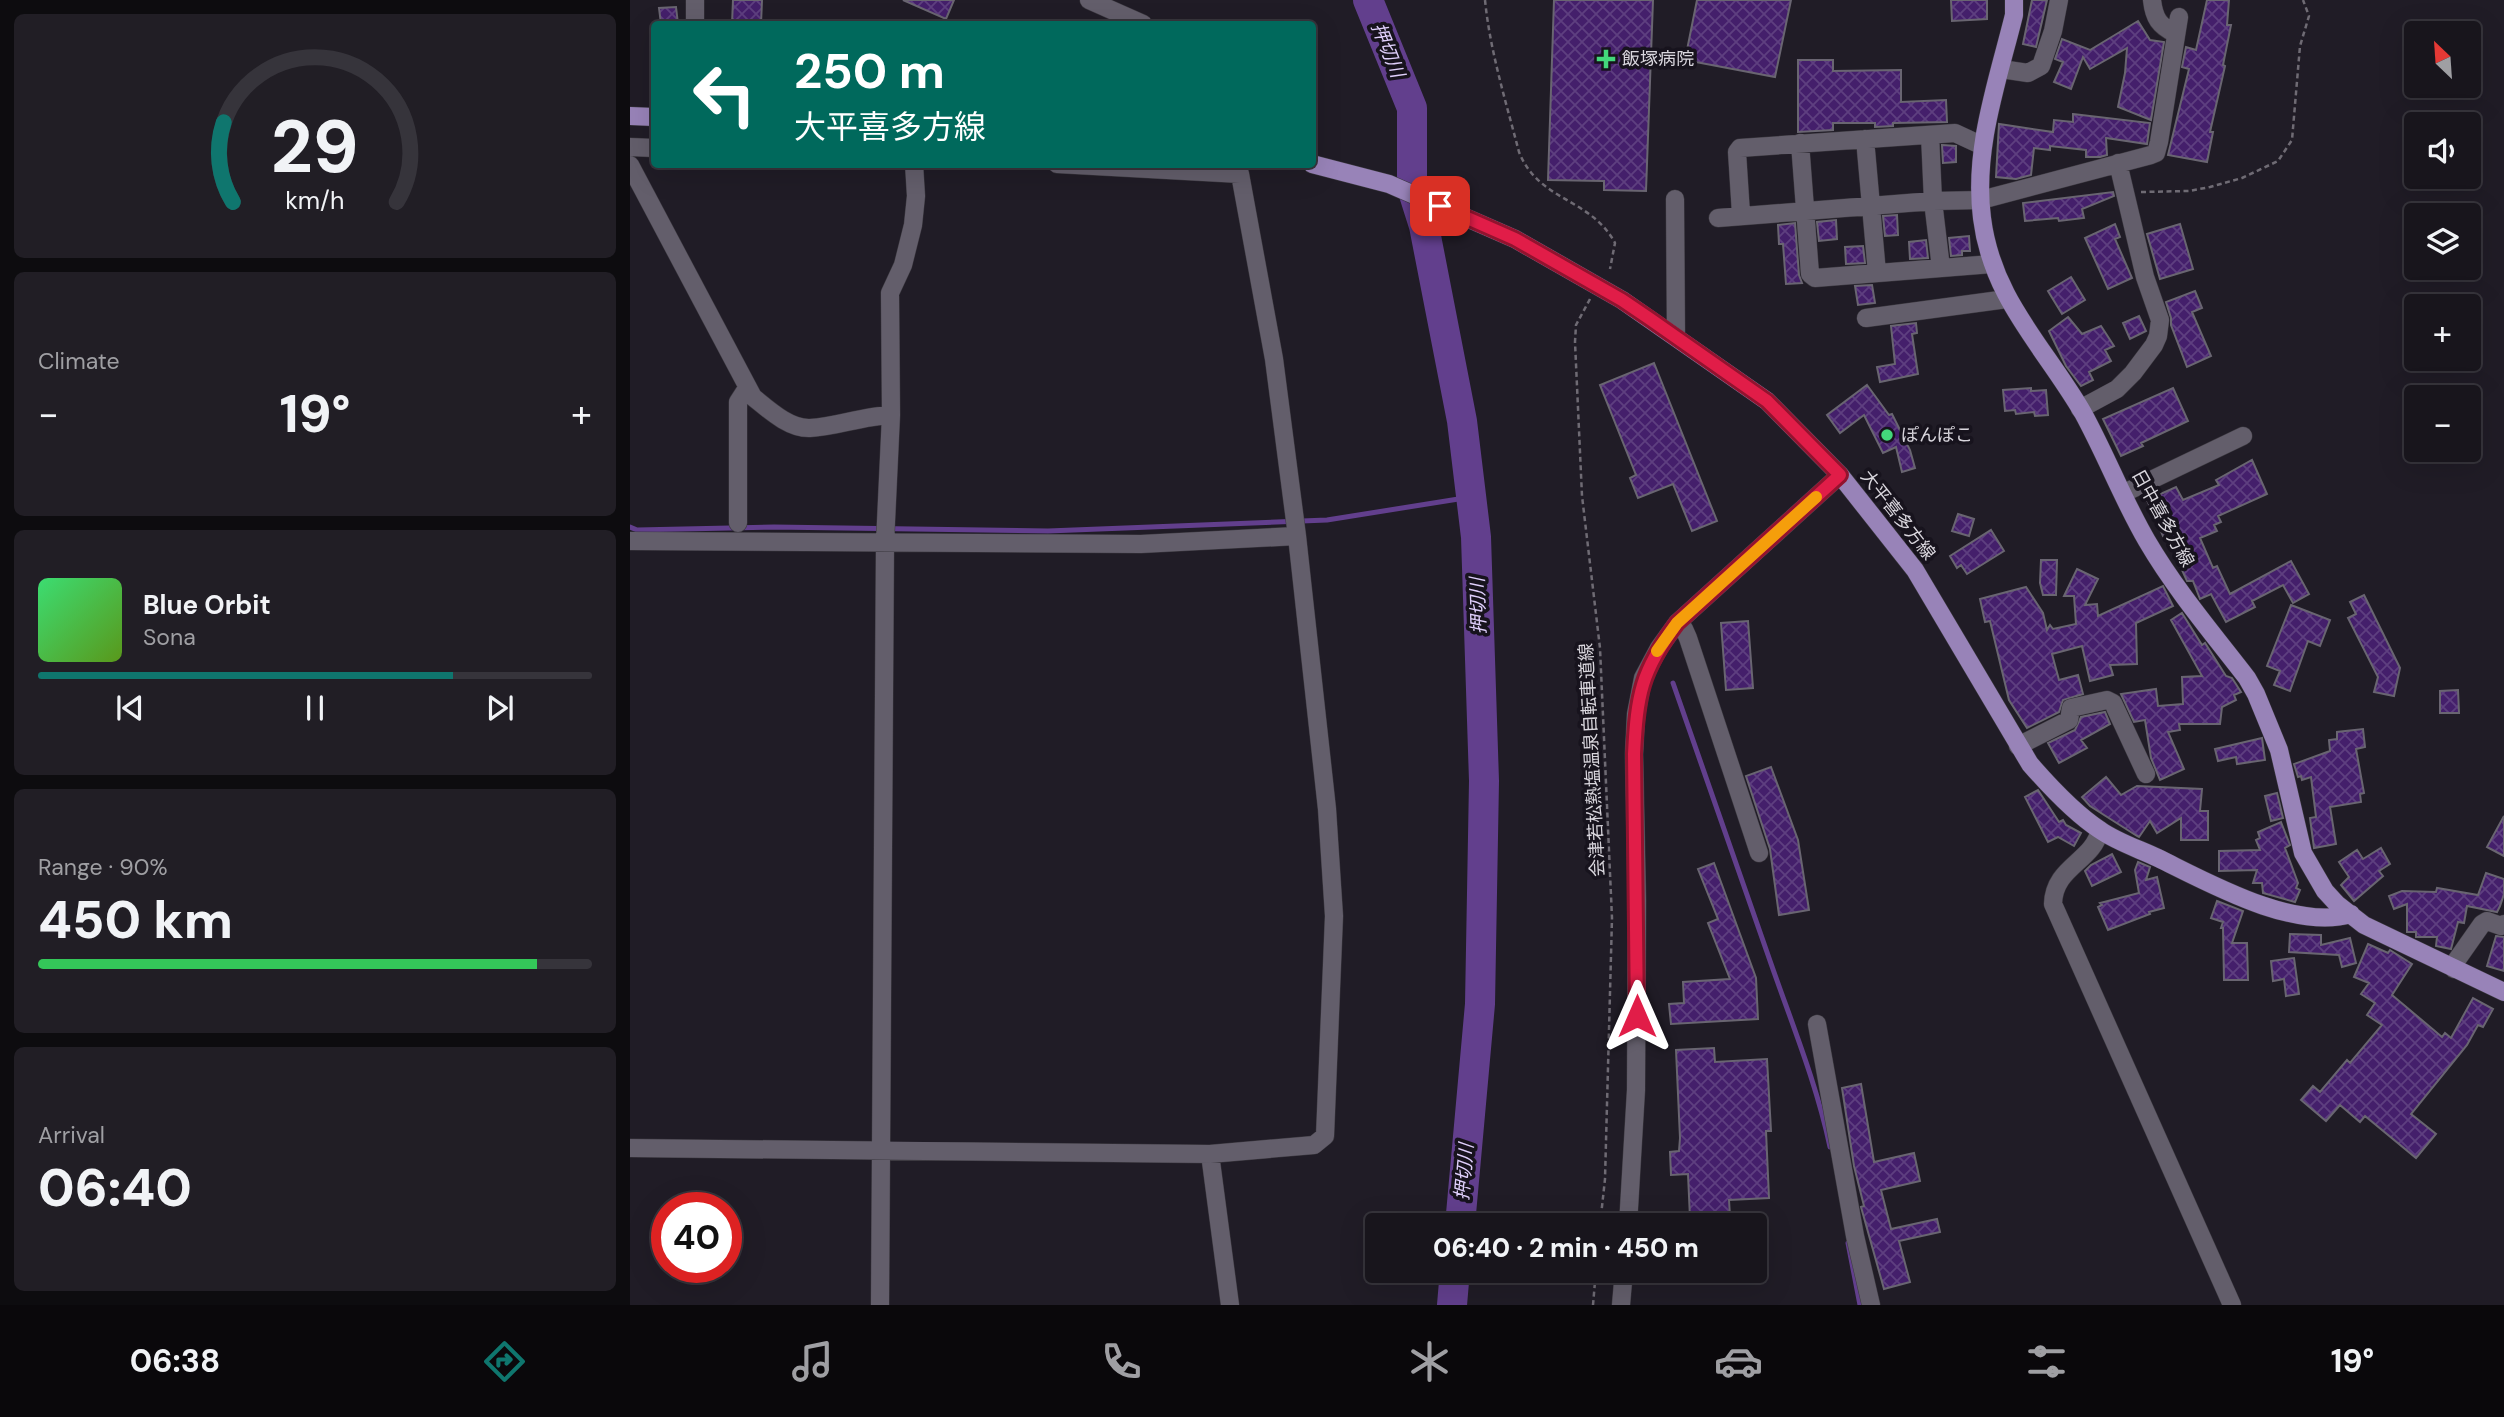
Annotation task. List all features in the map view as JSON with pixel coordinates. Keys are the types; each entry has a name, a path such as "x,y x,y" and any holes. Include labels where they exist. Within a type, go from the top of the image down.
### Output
{"main road":[{"name":"日中喜多方線","path":"2014,0 2014,15 1980,159 1982,218 1992,264 2007,299 2059,373 2080,409 2146,539 2165,570 2247,678 2256,694 2279,750 2303,853 2325,891 2364,925 2504,992"},
{"path":"630,116 651,117"},
{"name":"大平喜多方線","path":"1316,165 1389,184 1515,239 1622,300 1767,401 1840,475 1915,570 2018,746 2049,786 2100,830 2235,895 2263,905 2308,918 2340,918 2351,915"}],"street":[{"path":"695,0 695,21"},
{"path":"1089,0 1124,7 1140,21"},
{"path":"2001,68 2028,73 2041,66 2053,32 2059,0"},
{"path":"1718,218 1741,214 1981,200 2156,153 2178,25 2156,21 2152,0"},
{"path":"1741,214 1737,152 1740,148 1955,133 1983,146"},
{"path":"1930,135 1933,201 1941,268"},
{"path":"1866,139 1877,273"},
{"path":"1800,144 1810,274 1815,278 1992,264"},
{"path":"630,147 651,148"},
{"path":"2080,409 2117,389 2133,373 2154,345 2158,335 2160,320 2145,276 2118,163"},
{"path":"630,165 753,397 772,412 808,428 870,416 891,415"},
{"path":"880,1305 885,542 891,415 890,293 903,265 913,225 916,196 914,168"},
{"path":"630,1148 1210,1154 1314,1145 1325,1136 1334,916 1327,809 1297,536 1274,359 1240,174 1130,168"},
{"path":"1675,199 1676,337"},
{"path":"1866,318 2007,299"},
{"path":"738,523 738,402 747,388"},
{"path":"2124,493 2243,436"},
{"path":"1629,1213 1636,1090 1637,901 1634,754 1636,714 1643,678 1659,648 1677,623 1840,475"},
{"path":"630,541 1141,544 1297,536"},
{"path":"1677,623 1688,638 1759,853"},
{"path":"2018,746 2069,720 2071,708 2108,700 2113,703 2146,774"},
{"path":"2100,830 2097,841 2090,850 2060,878 2053,904 2232,1305"},
{"path":"2454,969 2456,961 2482,924 2487,921 2501,926 2504,924"},
{"path":"1817,1024 1855,1236 1871,1305"},
{"path":"1210,1154 1230,1305"},
{"path":"1621,1305 1624,1283"}],"path":[{"path":"1485,0 1493,51 1525,167 1539,183 1601,222 1615,243 1610,269"},
{"path":"2123,192 2189,191 2210,187 2242,178 2278,161 2292,140 2300,46 2309,16 2303,0"},
{"name":"会津若松熱塩温泉自転車道線","path":"1591,298 1576,325 1575,342 1582,496 1601,648 1612,918 1605,1179 1601,1213"},
{"path":"1593,1305 1595,1283"}],"building":[{"path":"733,0 762,0 761,21 732,21"},
{"path":"903,0 954,0 946,19"},
{"path":"1554,0 1653,0 1646,191 1604,190 1604,181 1548,180"},
{"path":"1697,0 1791,0 1775,77 1685,60"},
{"path":"1951,0 1987,0 1987,19 1952,21"},
{"path":"2032,0 2047,0 2036,47 2023,44"},
{"path":"2207,0 2229,0 2227,25 2231,25 2210,132 2213,132 2207,162 2168,155 2189,69 2182,67 2186,47 2196,50"},
{"path":"676,7 678,21 661,21 659,8"},
{"path":"2138,21 2150,40 2164,42 2151,120 2118,107 2127,48 2090,69 2083,57 2071,89 2054,82 2063,62 2055,59 2062,39 2090,50"},
{"path":"1798,60 1833,60 1833,71 1901,70 1901,102 1946,100 1947,122 1893,123 1893,126 1875,127 1875,123 1833,123 1833,130 1798,132"},
{"path":"2073,114 2150,123 2147,144 2106,138 2107,155 2100,157 2086,157 2086,150 2050,146 2050,150 2034,148 2031,175 2016,179 1996,177 1999,124 2053,132 2054,120 2073,122"},
{"path":"1942,145 1956,146 1956,162 1943,163"},
{"path":"2113,192 2114,196 2082,209 2084,218 2025,221 2023,203"},
{"path":"1897,215 1898,235 1885,236 1883,216"},
{"path":"1836,220 1837,239 1819,241 1817,222"},
{"path":"1795,223 1802,283 1786,284 1783,244 1779,244 1778,225"},
{"path":"2115,224 2120,237 2115,239 2132,278 2108,289 2085,238"},
{"path":"2180,224 2193,269 2160,279 2147,234"},
{"path":"1969,236 1970,251 1951,256 1949,238"},
{"path":"1926,240 1928,258 1910,259 1909,242"},
{"path":"1863,246 1865,263 1846,264 1845,247"},
{"path":"2071,277 2085,300 2062,314 2048,291"},
{"path":"1872,285 1875,303 1858,305 1855,286"},
{"path":"2195,291 2202,308 2192,312 2211,356 2187,367 2171,325 2166,302"},
{"path":"2139,316 2146,331 2130,339 2123,323"},
{"path":"2068,317 2082,334 2101,326 2114,346 2105,350 2111,361 2089,372 2093,380 2081,386 2066,366 2049,331"},
{"path":"1916,323 1917,333 1912,334 1918,374 1880,382 1877,367 1895,364 1891,326"},
{"path":"1654,363 1717,521 1692,531 1673,484 1638,498 1630,478 1636,475 1600,385"},
{"path":"1867,385 1889,415 1892,414 1910,450 1915,468 1902,472 1896,447 1883,453 1864,415 1840,433 1827,415"},
{"path":"2031,388 2031,391 2046,390 2048,415 2035,416 2034,412 2016,414 2015,410 2005,411 2003,390"},
{"path":"2173,388 2188,421 2141,443 2143,446 2121,456 2103,419"},
{"path":"2252,460 2267,494 2218,516 2221,522 2214,525 2217,531 2200,538 2213,568 2217,566 2230,594 2291,561 2309,594 2293,603 2283,585 2252,601 2255,607 2226,622 2211,594 2200,599 2193,581 2187,581 2147,500 2176,487 2183,500 2219,485 2216,480"},
{"path":"1958,514 1974,519 1969,536 1952,531"},
{"path":"1991,530 2004,551 1967,574 1961,565 1957,568 1950,556"},
{"path":"2041,560 2057,560 2056,595 2043,595 2040,583"},
{"path":"2077,569 2098,579 2085,605 2097,604 2098,616 2163,586 2173,606 2136,623 2137,664 2110,665 2113,675 2090,681 2082,646 2052,654 2059,680 2078,675 2083,694 2063,700 2059,712 2027,728 2009,700 1990,621 1985,622 1980,599 2026,587 2043,613 2047,630 2050,625 2053,629 2076,624 2074,596 2064,596"},
{"path":"2364,595 2400,668 2394,696 2374,692 2378,677 2348,618 2356,614 2350,602"},
{"path":"2291,605 2330,620 2320,646 2308,641 2290,691 2274,685 2280,671 2267,666"},
{"path":"2182,613 2202,645 2205,643 2226,676 2232,678 2241,692 2234,695 2236,700 2222,707 2220,724 2179,724 2180,730 2168,732 2184,769 2160,780 2151,758 2145,720 2134,722 2121,694 2156,689 2158,706 2183,704 2182,677 2202,676 2171,620"},
{"path":"1748,621 1753,688 1726,690 1721,623"},
{"path":"2458,690 2459,713 2440,713 2440,691"},
{"path":"2105,712 2110,724 2081,740 2087,748 2059,763 2048,743 2075,730 2081,717"},
{"path":"2363,729 2365,747 2356,749 2364,793 2360,794 2361,802 2330,807 2336,844 2314,848 2310,818 2316,817 2311,777 2302,780 2301,776 2298,777 2294,764 2330,751 2329,740 2337,739 2337,732"},
{"path":"2262,738 2265,760 2237,764 2236,757 2218,761 2215,749"},
{"path":"1771,767 1798,840 1809,910 1779,915 1770,849 1746,776"},
{"path":"2106,777 2121,795 2137,786 2202,789 2200,811 2208,811 2208,840 2181,840 2181,818 2157,833 2150,821 2139,837 2137,836 2090,806 2082,797"},
{"path":"2038,790 2059,822 2063,820 2066,825 2081,833 2074,846 2058,837 2048,842 2025,797"},
{"path":"2277,793 2283,818 2271,821 2265,796"},
{"path":"2504,816 2504,856 2487,847"},
{"path":"2281,822 2290,845 2285,848 2298,883 2296,888 2300,890 2295,902 2263,893 2262,883 2253,883 2257,870 2219,871 2219,851 2260,850 2256,840 2260,838 2258,832"},
{"path":"2381,848 2390,864 2379,871 2383,876 2354,901 2341,885 2349,877 2339,862 2357,850 2363,859"},
{"path":"2112,854 2121,872 2092,886 2085,871"},
{"path":"2138,862 2150,867 2146,880 2157,877 2164,908 2108,930 2098,907 2102,905 2100,903 2139,893 2135,870"},
{"path":"1714,863 1756,978 1758,1019 1671,1024 1669,1004 1684,1003 1683,982 1730,979 1708,923 1718,919 1698,869"},
{"path":"2486,873 2504,879 2504,894 2500,906 2497,912 2467,906 2464,923 2458,922 2451,949 2436,946 2437,937 2416,937 2416,932 2407,932 2407,904 2394,909 2389,896 2402,891 2436,892 2437,888 2478,895"},
{"path":"2217,901 2243,911 2232,943 2247,943 2248,980 2224,980 2221,928 2223,922 2211,918"},
{"path":"2290,934 2321,935 2321,945 2350,938 2356,963 2342,967 2339,955 2289,952"},
{"path":"2496,936 2504,937 2504,971 2487,966"},
{"path":"2368,944 2388,953 2390,950 2412,964 2392,995 2442,1037 2445,1033 2451,1038 2473,998 2493,1009 2483,1027 2478,1025 2467,1045 2411,1114 2436,1134 2416,1158 2365,1116 2360,1122 2340,1105 2326,1121 2301,1100 2313,1086 2320,1092 2347,1060 2350,1063 2382,1025 2367,1015 2375,1003 2361,994 2369,983 2354,977"},
{"path":"2294,958 2299,994 2286,996 2284,979 2273,981 2271,961"},
{"path":"1714,1048 1715,1062 1767,1059 1771,1131 1766,1131 1769,1198 1729,1200 1730,1213 1690,1213 1688,1174 1671,1175 1670,1152 1679,1151 1680,1138 1676,1050"},
{"path":"1861,1084 1874,1162 1914,1153 1920,1181 1881,1190 1891,1229 1937,1219 1940,1232 1899,1241 1910,1282 1884,1289 1861,1207 1864,1206 1854,1166 1842,1088"}],"waterway":[{"name":"押切川","path":"1368,0 1412,108 1412,188 1424,226 1462,421 1476,537 1484,781 1480,1004 1461,1213"},
{"path":"630,527 637,530 774,527 1048,531 1327,520 1471,497"},
{"path":"1673,683 1802,1050 1830,1147"},
{"path":"1848,1243 1860,1305"},
{"name":"押切川","path":"1452,1305 1454,1283"}],"slow traffic":[{"path":"1657,651 1677,623 1816,497"}],"place":[{"name":"飯塚病院","path":"1606,59"},
{"name":"ぽんぽこ","path":"1887,435"}],"route":[{"path":"1440,206 1515,239 1622,300 1767,401 1840,475 1677,623 1659,648 1643,678 1636,714 1634,754 1637,1016"}]}
